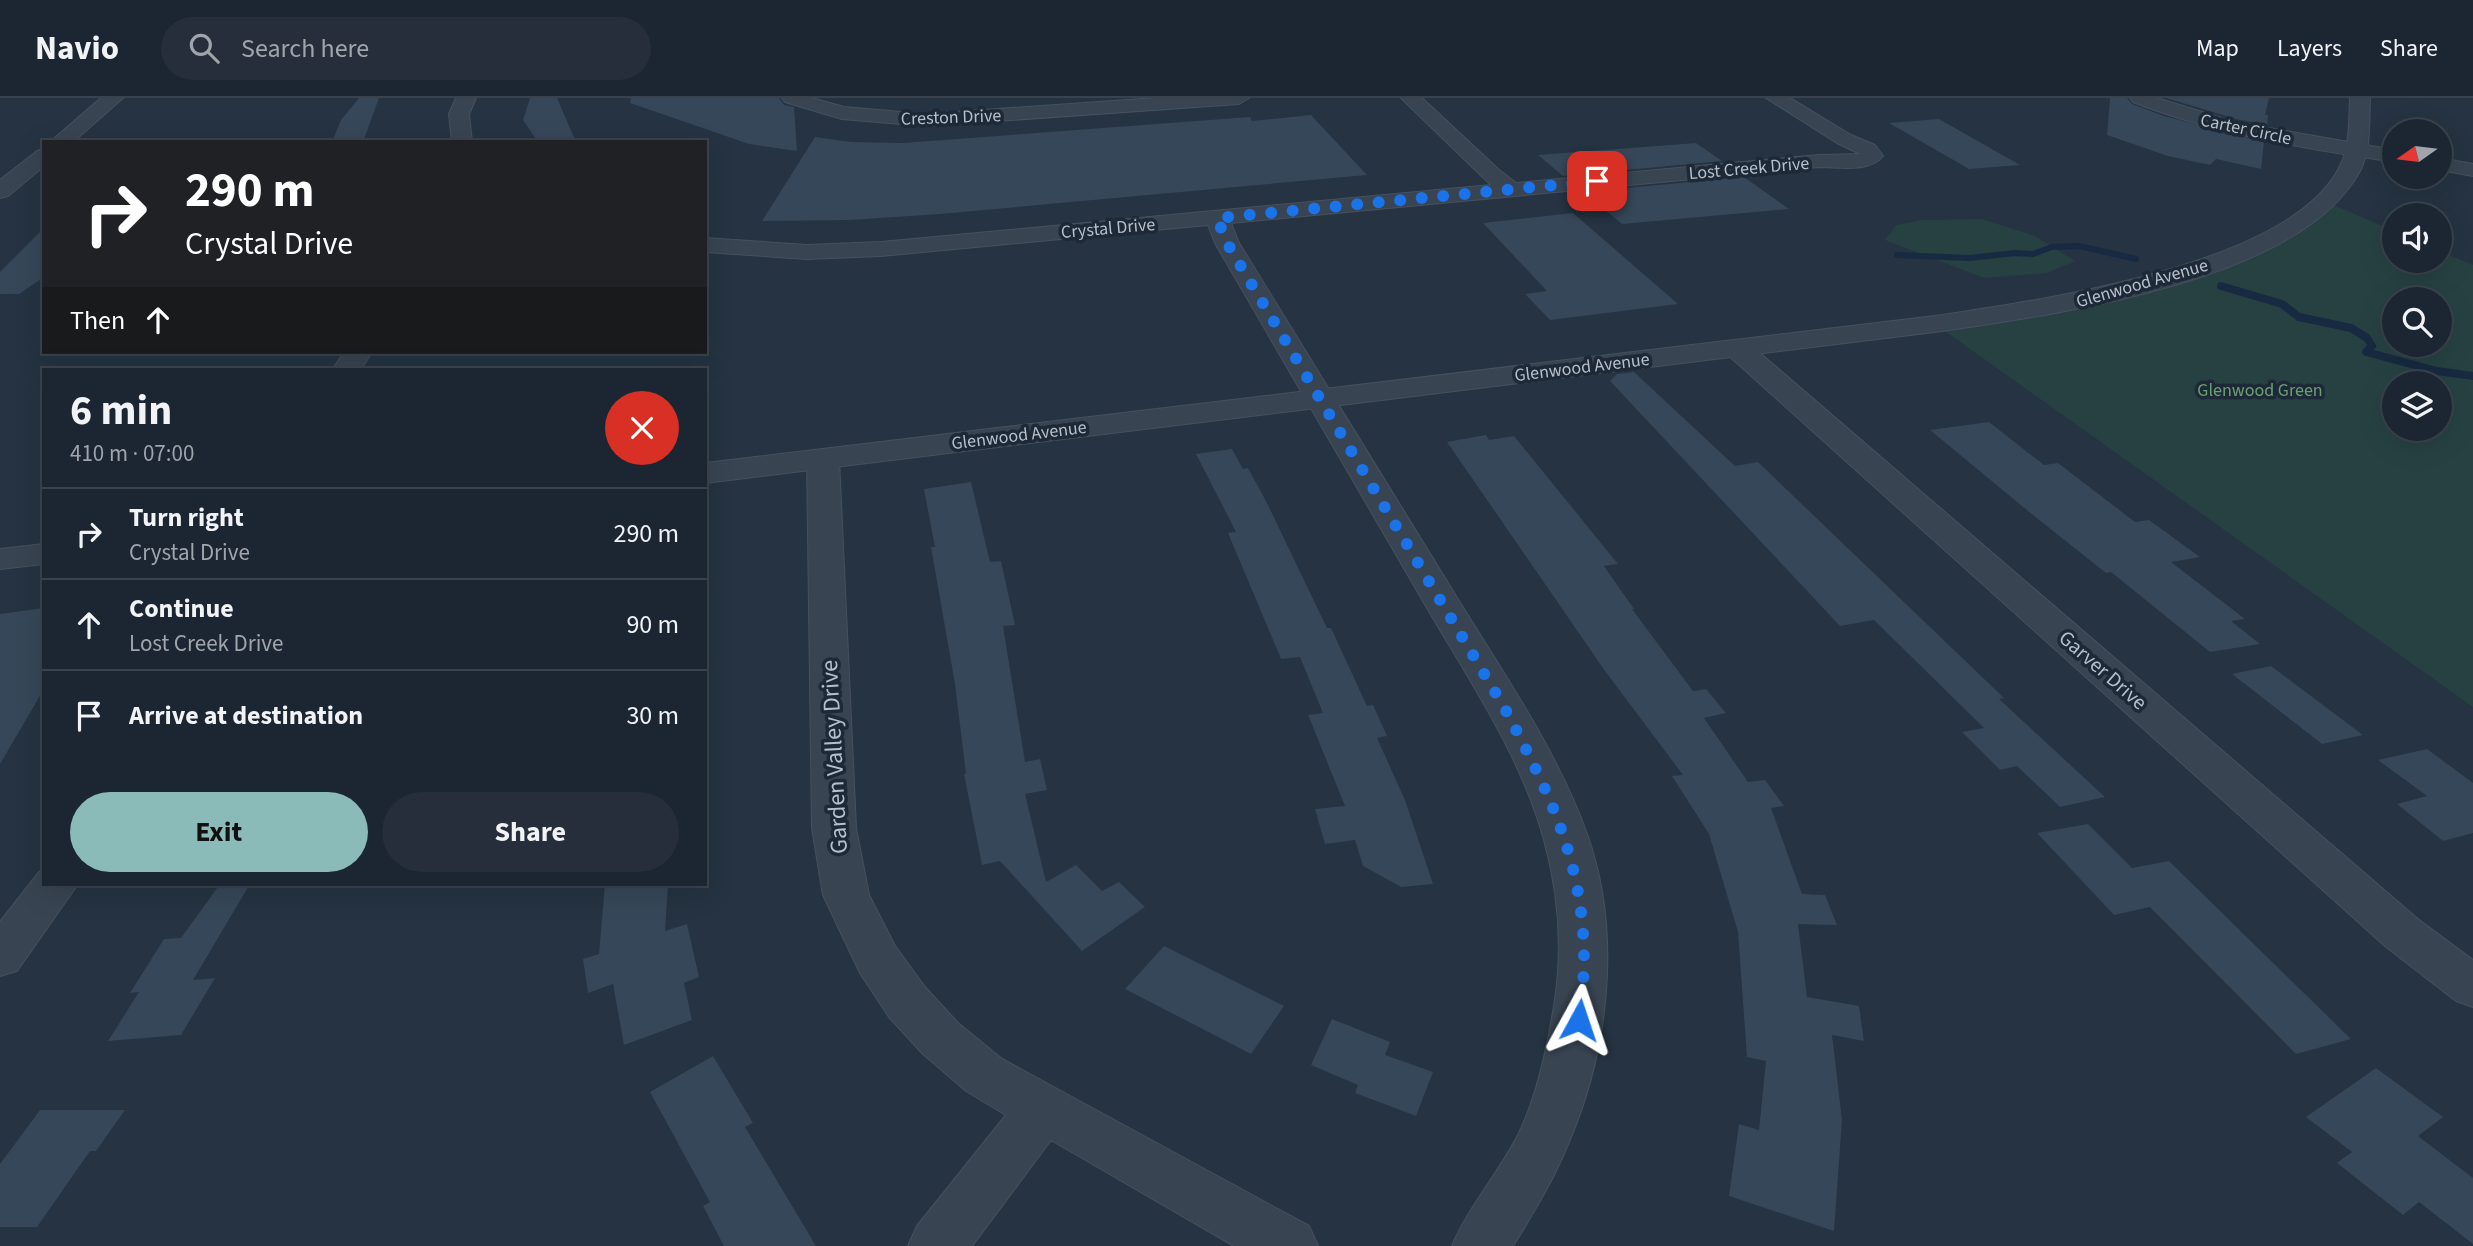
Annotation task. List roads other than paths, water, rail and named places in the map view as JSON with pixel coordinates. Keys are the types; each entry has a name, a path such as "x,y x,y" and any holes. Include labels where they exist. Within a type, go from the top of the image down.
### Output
{"street":[{"path":"62,140 113,98"},
{"path":"462,140 459,114 466,98"},
{"name":"Creston Drive","path":"792,98 842,113 925,120 1238,98"},
{"path":"1411,98 1490,174 1510,189"},
{"name":"Lost Creek Drive","path":"1510,189 1819,161 1853,161 1872,156 1868,149 1844,139 1776,98"},
{"name":"Carter Circle","path":"2140,98 2184,116 2224,127 2382,154"},
{"name":"Glenwood Avenue","path":"707,473 2037,310 2130,289 2200,268 2270,239 2321,205 2348,173 2355,150 2360,98"},
{"path":"0,191 42,157"},
{"path":"2452,166 2473,170"},
{"name":"Crystal Drive","path":"707,245 774,251 840,251 1510,189"},
{"path":"1217,218 1227,243 1504,707 1543,780 1566,839 1580,899 1584,961 1579,1020 1568,1069 1542,1144 1481,1246"},
{"name":"Garver Drive","path":"1737,348 2392,924 2473,987"},
{"name":"Garden Valley Drive","path":"823,459 834,828 846,895 877,959 907,1002 940,1038 984,1076 1289,1246"},
{"path":"0,559 42,554"},
{"path":"0,957 53,886"},
{"path":"937,1246 1042,1110"}],"waterway":[{"path":"1897,255 1969,258 2015,253 2033,254 2052,247 2079,246 2136,259"},
{"path":"2221,286 2282,304 2299,317 2351,328 2367,338 2372,346 2366,352 2437,371 2473,376"}],"park label":[{"name":"Glenwood Green","path":"2260,390"}]}
